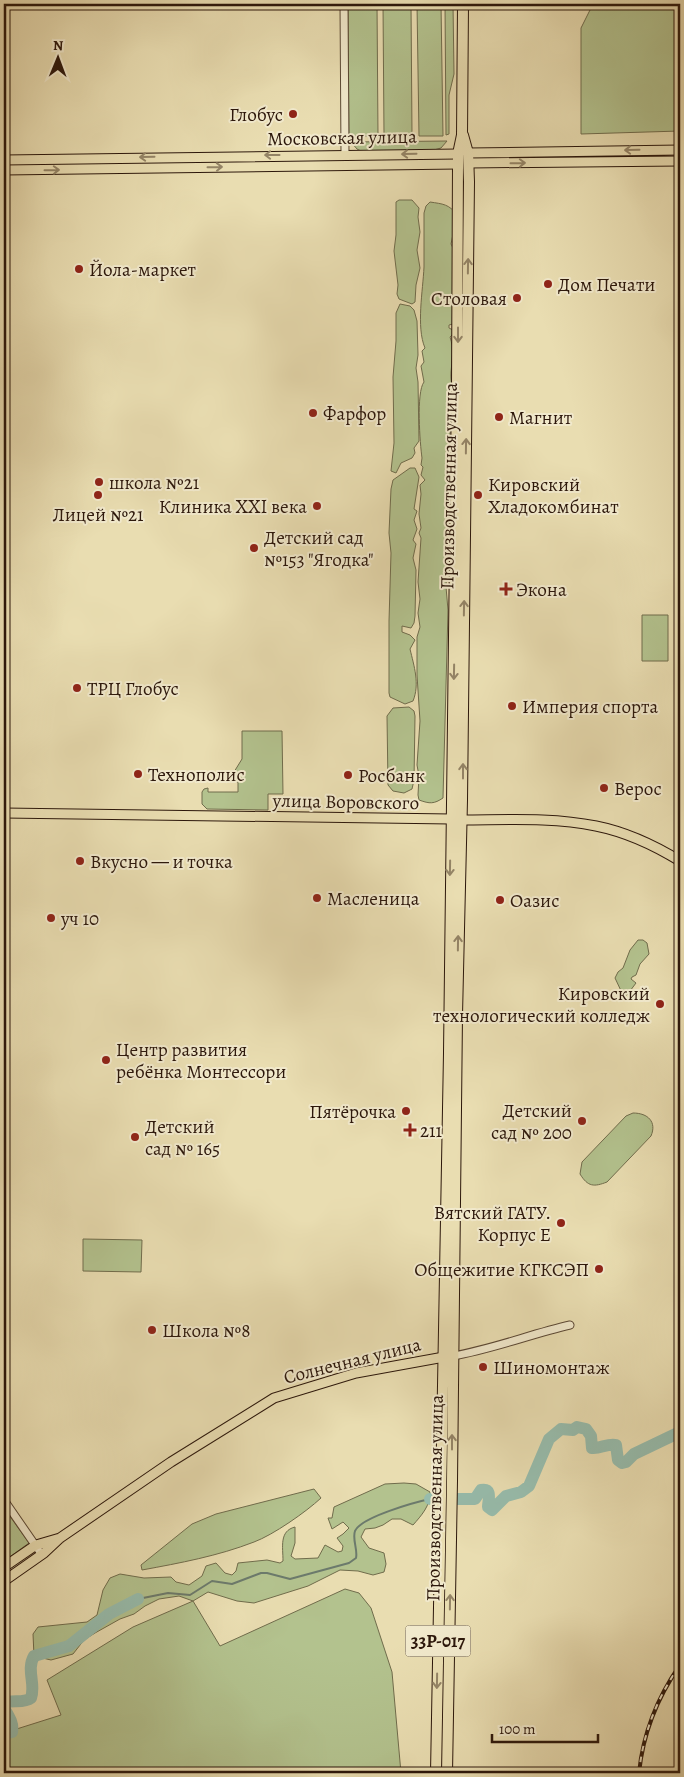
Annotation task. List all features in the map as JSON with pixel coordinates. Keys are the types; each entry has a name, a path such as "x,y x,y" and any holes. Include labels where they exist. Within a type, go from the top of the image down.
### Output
{"highway":[{"path":"463,4 463,159"},
{"name":"Производственная улица","path":"447,1773 446,1491 448,1356 446,1264 451,819 463,159"},
{"name":"Производственная улица","path":"448,1356 454,1254 456,1015 462,820 463,159"},
{"name":"улица Воровского","path":"451,819 462,820"},
{"name":"Производственная улица","path":"436,1773 446,1510"}],"main road":[{"name":"Московская улица","path":"4,170 345,165 680,150"},
{"name":"Московская улица","path":"4,160 345,155 463,159 680,161"},
{"path":"345,155 345,165"},
{"name":"улица Воровского","path":"4,813 451,819"},
{"name":"улица Воровского","path":"462,820 547,821 597,826 640,841 680,861"},
{"name":"Солнечная улица","path":"4,1581 42,1555 60,1538 171,1462 274,1398 356,1373 448,1356"},
{"name":"Солнечная улица","path":"4,1567 36,1545 60,1538"}],"street":[{"path":"344,4 345,155"},
{"name":"Солнечная улица","path":"448,1356 494,1346 539,1332 570,1325"},
{"path":"4,1500 42,1555"}],"green space":[{"path":"348,4 377,4 378,136 349,136"},
{"path":"383,4 411,4 412,135 384,135"},
{"path":"417,4 441,4 443,136 419,136"},
{"path":"445,4 453,4 454,74 449,95 449,134 446,135"},
{"path":"593,4 680,4 680,131 581,134 581,28"},
{"path":"447,141 441,148 434,150 361,151 351,142"},
{"path":"399,200 412,200 419,208 420,232 417,250 420,268 415,302 412,304 399,299 397,294 398,285 394,251 396,202"},
{"path":"430,202 445,205 457,215 451,244 454,250 453,324 449,325 449,328 454,333 450,337 452,350 452,397 450,406 452,410 450,414 450,452 447,458 449,478 446,497 449,508 446,587 448,610 443,798 432,803 419,800 417,765 420,721 417,675 417,637 420,627 418,582 421,538 419,533 421,528 419,514 420,485 425,480 421,475 423,467 421,465 419,418 420,396 424,382 421,366 424,362 422,351 425,348 420,319 424,267 424,213 426,206"},
{"path":"400,304 410,306 414,310 417,321 418,355 416,368 419,441 414,448 415,453 412,458 401,463 396,473 391,471 394,443 393,377 396,313"},
{"path":"410,468 415,468 419,477 414,509 417,511 414,520 417,529 413,540 416,544 413,558 416,570 415,616 411,628 402,626 402,632 410,635 415,640 410,649 416,675 416,688 413,701 405,704 390,697 389,693 391,553 389,533 393,480"},
{"path":"642,615 668,615 668,661 642,661"},
{"path":"409,707 414,711 415,716 414,780 412,789 404,793 393,791 388,785 387,716 393,708"},
{"path":"242,731 282,731 283,794 268,794 268,810 207,809 202,804 202,792 204,789 208,788 208,792 238,792 238,782 233,781 234,772 242,759"},
{"path":"638,940 643,940 647,943 649,954 640,964 636,975 631,979 636,983 627,995 623,995 615,978 623,968 630,950"},
{"path":"638,1113 650,1119 653,1126 651,1136 607,1182 598,1185 589,1184 580,1174 582,1162 626,1116"},
{"path":"83,1239 142,1240 141,1272 83,1271"},
{"path":"385,1484 416,1484 430,1492 427,1506 413,1525 401,1519 392,1519 375,1528 365,1529 361,1537 369,1548 384,1553 386,1564 384,1572 373,1575 358,1571 340,1570 308,1586 254,1603 237,1601 208,1592 193,1601 179,1596 159,1599 84,1640 73,1654 51,1660 34,1656 33,1634 38,1627 87,1622 97,1615 103,1590 110,1578 120,1574 144,1578 171,1577 176,1582 189,1585 202,1576 206,1566 216,1563 225,1573 232,1575 236,1571 238,1563 267,1560 280,1563 283,1561 284,1536 286,1532 295,1527 295,1543 291,1556 295,1559 318,1558 325,1545 338,1552 342,1551 343,1546 337,1538 349,1528 343,1522 332,1529 328,1518 332,1518 334,1507"},
{"path":"314,1489 321,1498 289,1523 262,1539 213,1555 142,1570 141,1565 192,1524 216,1514"},
{"path":"4,1508 29,1543 4,1561"},
{"path":"345,1589 359,1593 371,1608 392,1672 401,1773 4,1773 4,1733 61,1715 47,1680 133,1627 193,1601 220,1646"}],"waterway":[{"path":"430,1499 475,1499 481,1490 485,1490 489,1495 488,1507 492,1510 506,1496 521,1492 529,1486 549,1439 561,1429 573,1430 577,1427 586,1429 591,1436 592,1448 616,1445 618,1460 622,1463 626,1462 634,1454 680,1432"},
{"path":"138,1599 168,1593 190,1595 212,1581 232,1584 261,1573 290,1579 349,1563 356,1558 354,1534 359,1526 390,1511 430,1499"},
{"path":"4,1703 25,1701 31,1698 31,1666 34,1656 69,1646 109,1614 138,1599"},
{"path":"4,1708 12,1725 12,1732 4,1734"}],"railway":[{"path":"639,1773 644,1744 652,1716 664,1690 680,1665"}],"place":[{"name":"Глобус","path":"293,114"},
{"name":"Йола-маркет","path":"79,269"},
{"name":"Дом Печати","path":"548,284"},
{"name":"Столовая","path":"517,298"},
{"name":"Фарфор","path":"313,413"},
{"name":"Магнит","path":"499,417"},
{"name":"школа №21","path":"99,482"},
{"name":"Лицей №21","path":"98,495"},
{"name":"Кировский Хладокомбинат","path":"478,495"},
{"name":"Клиника XXI века","path":"317,506"},
{"name":"Детский сад №153 \"Ягодка\"","path":"254,548"},
{"name":"Экона","path":"506,589"},
{"name":"ТРЦ Глобус","path":"77,688"},
{"name":"Империя спорта","path":"512,706"},
{"name":"Технополис","path":"138,774"},
{"name":"Росбанк","path":"348,775"},
{"name":"Верос","path":"604,788"},
{"name":"Вкусно — и точка","path":"80,861"},
{"name":"Масленица","path":"317,898"},
{"name":"Оазис","path":"500,900"},
{"name":"уч 10","path":"51,918"},
{"name":"Кировский технологический колледж","path":"660,1004"},
{"name":"Центр развития ребёнка Монтессори","path":"106,1060"},
{"name":"Пятёрочка","path":"406,1111"},
{"name":"Детский сад № 200","path":"582,1121"},
{"name":"211","path":"410,1130"},
{"name":"Детский сад № 165","path":"135,1137"},
{"name":"Вятский ГАТУ. Корпус Е","path":"561,1223"},
{"name":"Общежитие КГКСЭП","path":"599,1269"},
{"name":"Школа №8","path":"152,1330"},
{"name":"Шиномонтаж","path":"483,1367"}]}
